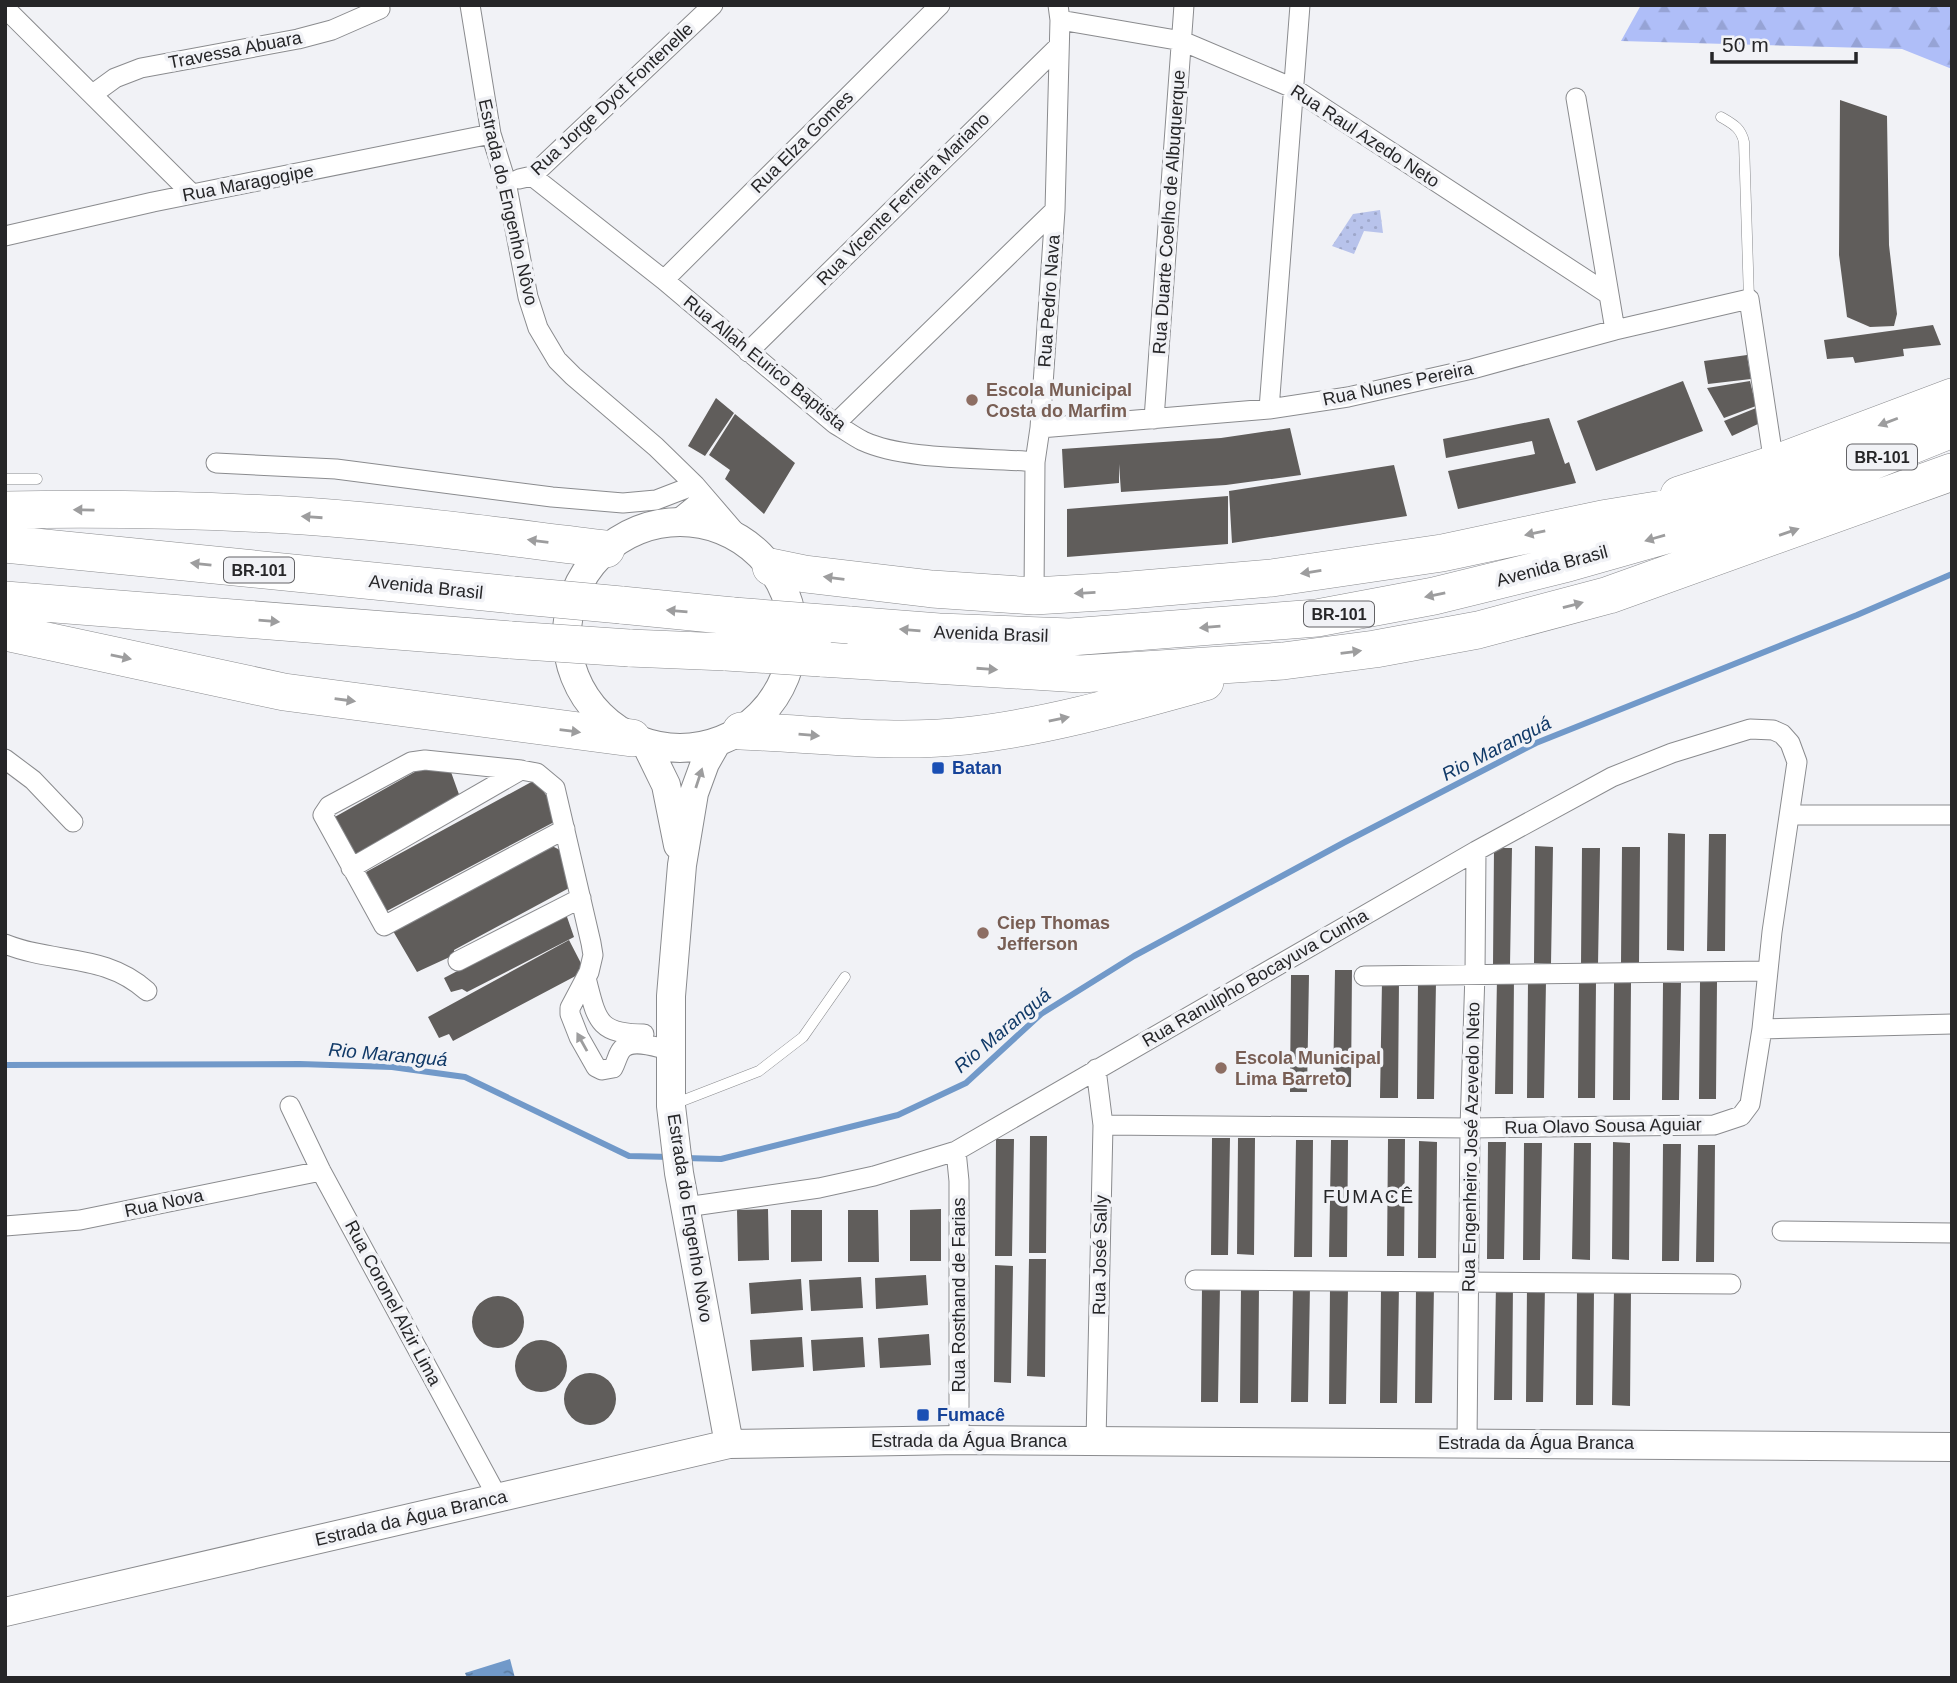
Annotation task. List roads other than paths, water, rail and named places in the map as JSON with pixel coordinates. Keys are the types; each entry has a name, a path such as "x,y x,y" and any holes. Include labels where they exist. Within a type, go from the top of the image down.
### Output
{"highway":[{"path":"1602,519 1774,464 1951,402"},
{"name":"Avenida Brasil","path":"5,544 513,596 939,632 1070,637 1317,618 1434,596 1568,563 1716,521 1813,485 1951,402"},
{"name":"Avenida Brasil","path":"5,600 511,640 1081,674 1283,661 1374,649 1478,630 1609,595 1952,472"},
{"path":"771,567 805,574 932,589 1034,596 1272,578 1442,553 1602,519 1813,485"},
{"path":"5,510 182,511 303,516 418,526 606,549"},
{"path":"5,632 284,692 639,741"},
{"path":"729,737 908,739 1012,730 1102,710 1283,661"}],"main road":[{"path":"674,522 711,526 744,542 771,567 789,601 794,637 787,674 769,706 729,737 694,748 670,748 639,741 607,723 588,703 574,678 567,651 566,623 573,595 586,570 606,549 637,530 674,522"},
{"name":"Estrada do Engenho Nôvo","path":"729,737 709,753 697,784 682,864 670,1042 671,1106 679,1173 729,1444"},
{"name":"Estrada do Engenho Nôvo","path":"639,741 666,785 682,864"},
{"name":"Estrada da Água Branca","path":"5,1612 729,1444 959,1440 1952,1447"}],"street":[{"name":"Estrada do Engenho Nôvo","path":"470,5 491,134 506,181 528,296 538,328 557,360 656,447 700,491 744,542"},
{"name":"Rua Jorge Dyot Fontenelle","path":"506,181 532,176 713,5"},
{"name":"Rua Elza Gomes","path":"664,280 940,5"},
{"name":"Rua Duarte Coelho de Albuquerque","path":"1154,418 1184,5"},
{"path":"1269,409 1300,5"},
{"path":"5,8 192,194"},
{"name":"Travessa Abuara","path":"93,94 115,78 141,68 298,39 332,30 380,9"},
{"name":"Rua Raul Azedo Neto","path":"1059,13 1182,41 1293,88 1608,294"},
{"name":"Rua Pedro Nava","path":"1034,596 1035,462 1040,428 1055,210 1059,13"},
{"name":"Rua Vicente Ferreira Mariano","path":"748,352 1058,47"},
{"path":"1576,98 1615,330"},
{"name":"Rua Maragogipe","path":"5,236 192,194 491,134"},
{"name":"Rua Allah Eurico Baptista","path":"532,176 664,280 835,424 863,440 908,452 1035,462"},
{"path":"835,424 1055,210"},
{"path":"1749,299 1774,464"},
{"name":"Rua Nunes Pereira","path":"1040,428 1269,409 1348,397 1472,369 1615,330 1749,299"},
{"path":"216,463 336,469 552,497 623,503 656,500 700,491"},
{"path":"674,522 700,491"},
{"name":"Rua Ranulpho Bocayuva Cunha","path":"686,1208 819,1188 874,1176 956,1151 1476,851 1612,777 1672,753 1750,729 1773,730 1782,734 1790,743 1797,762"},
{"path":"5,759 33,780 73,822"},
{"path":"565,829 384,926 323,815 329,806 411,762 425,760 537,773 555,788 565,829 581,898 593,955 570,1014 579,1037 601,1070 613,1068 619,1053 627,1046 670,1042"},
{"name":"Rua Olavo Sousa Aguiar","path":"1103,1125 1469,1128 1714,1125 1741,1116 1750,1104 1762,1029 1797,762"},
{"path":"351,868 521,770"},
{"path":"1790,815 1952,815"},
{"name":"Rua Engenheiro José Azevedo Neto","path":"1466,1443 1469,1128 1476,851"},
{"path":"458,961 581,898"},
{"path":"5,944 47,956 96,963 123,973 147,991"},
{"path":"1364,976 1768,971"},
{"path":"586,978 594,1006 609,1030 617,1034 670,1042"},
{"path":"1762,1029 1952,1024"},
{"name":"Rua José Sally","path":"1096,1069 1103,1125 1096,1441"},
{"name":"Rua Coronel Alzir Lima","path":"290,1106 321,1171 498,1498"},
{"name":"Rua Rosthand de Farias","path":"956,1151 959,1181 959,1440"},
{"name":"Rua Nova","path":"5,1226 80,1220 321,1171"},
{"path":"1782,1231 1952,1233"},
{"path":"1195,1280 1731,1284"}],"lane":[{"path":"1721,117 1742,132 1744,142 1749,299"},
{"path":"5,479 37,479"},
{"path":"671,1106 759,1071 803,1037 845,977"}],"water":[{"path":"510,1659 515,1678 467,1678 465,1673"}],"waterway":[{"name":"Rio Maranguá","path":"685,1158 721,1159 898,1115 966,1083 1041,1014 1134,956 1536,743 1857,615 1952,574"},
{"name":"Rio Maranguá","path":"5,1065 300,1064 392,1067 465,1077 629,1156 671,1157"}],"place":[{"name":"Escola Municipal Costa do Marfim","path":"972,400"},
{"name":"Batan","path":"938,768"},
{"name":"Ciep Thomas Jefferson","path":"983,933"},
{"name":"Escola Municipal Lima Barreto","path":"1221,1068"},
{"name":"Fumacê","path":"923,1415"}],"district":[{"name":"FUMACÊ","path":"1369,1196"}]}
